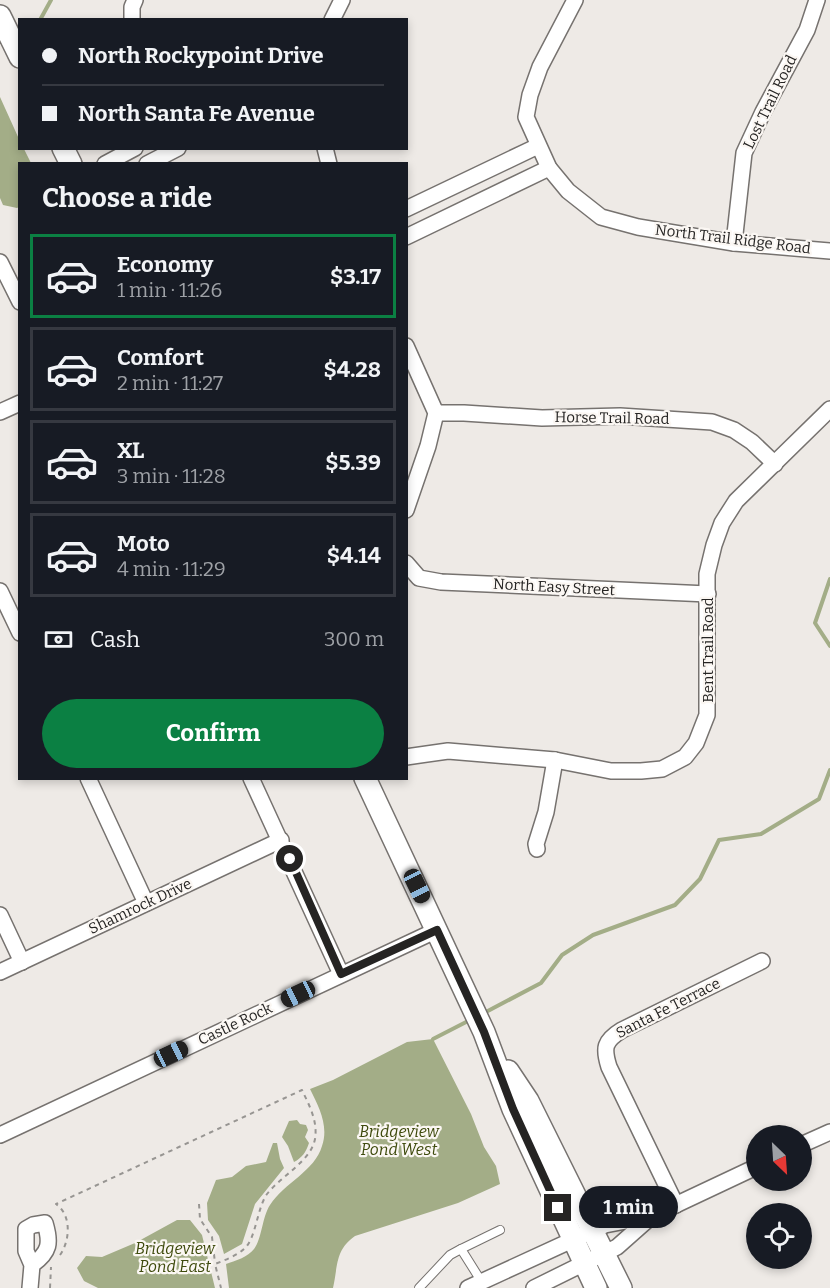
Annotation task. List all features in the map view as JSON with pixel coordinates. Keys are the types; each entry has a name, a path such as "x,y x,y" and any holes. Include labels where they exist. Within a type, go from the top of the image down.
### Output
{"main road":[{"path":"0,16 18,53"},
{"path":"366,780 484,1032 513,1109 596,1288"},
{"path":"484,1032 528,1101 621,1288"}],"street":[{"path":"132,18 132,7 135,0"},
{"path":"333,18 342,0"},
{"name":"North Trail Ridge Road","path":"575,0 540,67 530,95 526,117 549,168 568,191 601,217 638,227 734,243 830,251"},
{"name":"Lost Trail Road","path":"734,243 744,153 807,30 817,0"},
{"path":"408,208 538,146"},
{"path":"109,162 131,150"},
{"path":"151,162 174,150"},
{"path":"408,236 549,168"},
{"path":"0,262 18,298"},
{"path":"408,350 436,413 428,446 409,491"},
{"path":"0,412 18,404"},
{"name":"Bent Trail Road","path":"408,757 448,752 555,760 611,771 662,769 685,757 696,743 707,715 707,574 722,523 736,501 830,409"},
{"name":"Horse Trail Road","path":"436,413 542,418 620,416 712,422 734,430 752,442 775,464"},
{"name":"North Easy Street","path":"408,565 419,578 441,582 708,594"},
{"path":"0,591 18,629"},
{"path":"537,849 536,844 546,812 555,760"},
{"path":"89,780 146,903"},
{"path":"252,780 341,974"},
{"name":"Shamrock Drive","path":"0,972 281,840"},
{"path":"0,915 22,962"},
{"name":"Castle Rock","path":"0,1135 437,930"},
{"name":"Santa Fe Terrace","path":"676,1205 609,1068 605,1055 606,1044 612,1035 762,961"},
{"path":"812,1141 830,1132"},
{"path":"479,1286 605,1225 652,1216 746,1172"},
{"path":"534,1288 616,1247 652,1216"},
{"path":"30,1288 32,1265"}],"lane":[{"path":"419,1288 450,1255 501,1230"},
{"path":"461,1249 479,1286"}],"path":[{"path":"58,1258 65,1248 68,1237 66,1218 62,1208 56,1204 302,1090 314,1116 315,1139 309,1154 267,1195 246,1248 215,1264"},
{"path":"199,1204 200,1219 212,1237 220,1288"},
{"path":"50,1288 51,1267"}],"water":[{"path":"0,97 18,137 18,150 24,150 30,162 18,162 18,208 3,205 0,198"},
{"name":"Bridgeview Pond West","path":"433,1039 471,1114 484,1147 496,1166 500,1184 458,1203 355,1236 341,1253 333,1288 229,1288 226,1264 245,1256 254,1249 270,1205 313,1163 322,1146 324,1124 310,1089 333,1080 407,1042"},
{"path":"297,1120 300,1124 306,1125 308,1130 305,1137 309,1143 307,1149 294,1162 282,1137 289,1121"},
{"path":"273,1143 277,1143 284,1168 255,1204 242,1244 224,1254 219,1236 208,1220 207,1203 216,1180 232,1177 246,1166 266,1162"},
{"name":"Bridgeview Pond East","path":"177,1220 190,1220 202,1235 215,1288 98,1288 84,1281 77,1268 86,1256 102,1257 135,1243"}],"waterway":[{"path":"41,18 51,0"},
{"path":"830,579 815,623 830,646"},
{"path":"484,1013 541,983 562,955 593,935 675,905 700,879 719,840 761,834 819,799 830,770"},
{"path":"433,1039 472,1019"}],"route":[{"path":"290,859 341,974 437,930 484,1032 513,1109 558,1208"}]}
